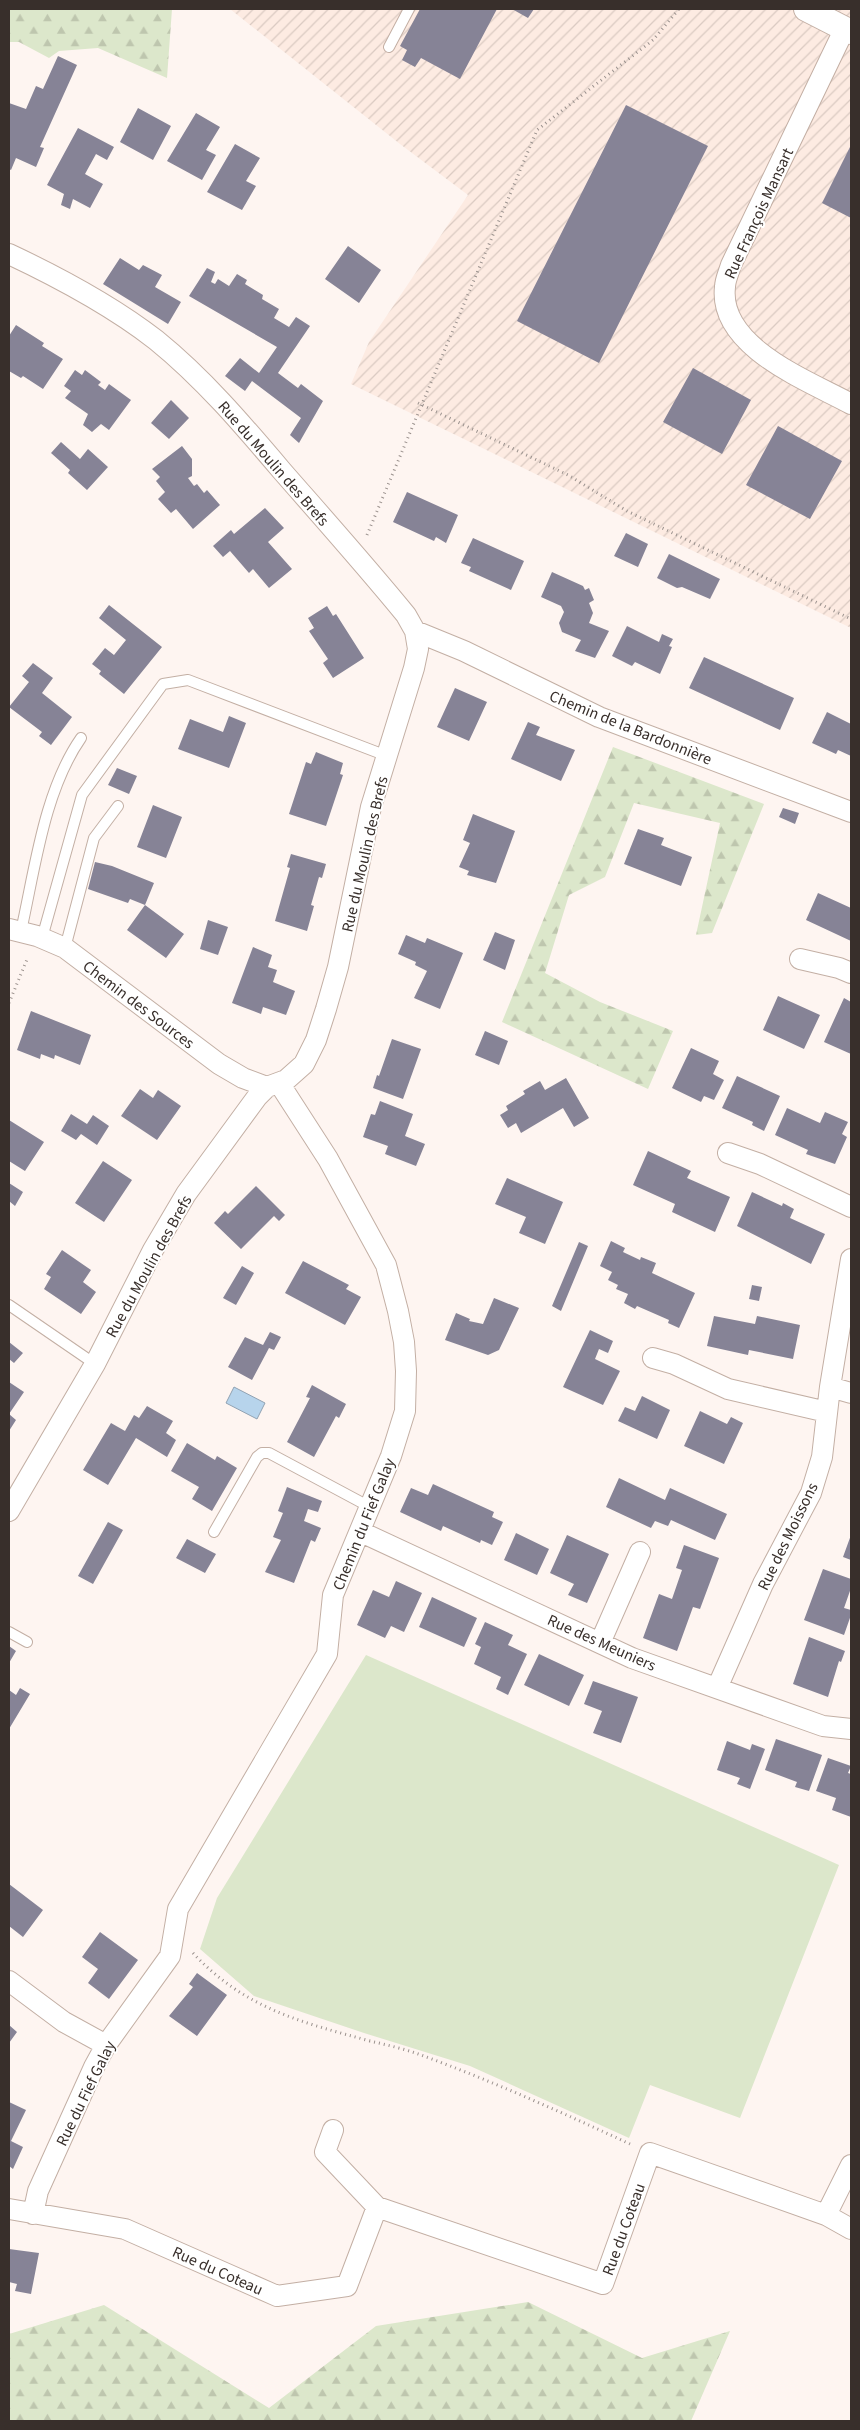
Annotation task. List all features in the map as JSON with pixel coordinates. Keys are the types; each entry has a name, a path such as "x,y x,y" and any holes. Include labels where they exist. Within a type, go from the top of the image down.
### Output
{"street":[{"path":"806,9 848,30"},
{"name":"Rue François Mansart","path":"848,30 731,265 725,287 727,310 739,332 762,356 851,404"},
{"name":"Rue du Moulin des Brefs","path":"9,254 113,309 156,340 191,371 235,416 406,615 415,631 418,649 372,807 338,967 316,1040 304,1064 291,1076 273,1085 186,1194 153,1250 95,1364 9,1511"},
{"name":"Chemin de la Bardonnière","path":"415,631 464,651 599,717 851,812"},
{"name":"Chemin des Sources","path":"27,934 65,948 219,1064 243,1078 273,1085"},
{"path":"800,959 851,973"},
{"name":"Chemin du Fief Galay","path":"170,1956 178,1909 328,1654 329,1623 333,1596 391,1456 405,1411 406,1371 398,1311 386,1265 328,1158 273,1085"},
{"path":"728,1153 760,1164 851,1207"},
{"name":"Rue des Moissons","path":"717,1688 763,1584 812,1493 822,1457 826,1412 851,1259"},
{"path":"653,1358 674,1364 728,1389 826,1412"},
{"path":"830,1388 851,1393"},
{"name":"Rue des Meuniers","path":"361,1532 632,1658 823,1726 851,1729"},
{"path":"600,1643 640,1552"},
{"name":"Rue du Fief Galay","path":"33,2214 38,2191 94,2067 106,2045 170,1956"},
{"path":"9,1981 64,2022 106,2045"},
{"name":"Rue du Coteau","path":"333,2130 325,2152 377,2207 603,2284 650,2154"},
{"path":"650,2154 826,2215 851,2229"},
{"path":"826,2215 851,2165"},
{"name":"Rue du Coteau","path":"9,2209 125,2229 277,2296 347,2286 377,2207"}],"lane":[{"path":"389,46 409,9"},
{"path":"27,934 82,795 163,684 188,680 387,756"},
{"path":"27,934 42,836 60,774 67,758 81,738"},
{"path":"65,948 94,838 118,806"},
{"path":"9,1305 95,1364"},
{"path":"214,1532 257,1457 262,1452 269,1453 370,1506"},
{"path":"9,1632 27,1642"}],"path":[{"path":"358,558 420,403 537,130 653,40 680,9"},
{"path":"420,403 568,475 627,511 851,619"},
{"path":"9,1003 27,934"},
{"path":"174,1933 204,1965 239,1993 271,2011 313,2026 419,2054 534,2100 650,2154"}],"shaded area":[{"path":"230,9 851,9 851,628 351,384 369,342 468,195 400,144"}],"green space":[{"path":"9,9 172,9 167,78 98,48 59,51 49,58 19,42 9,42"},
{"path":"613,747 764,804 712,933 696,935 720,823 634,803 605,877 569,895 545,973 600,1002 673,1031 648,1089 502,1022"},
{"path":"366,1655 839,1865 740,2118 650,2085 629,2138 470,2066 254,1996 200,1949 217,1898"},
{"path":"528,2302 642,2358 730,2331 691,2421 9,2421 9,2334 104,2305 269,2408 376,2326"}],"water":[{"path":"234,1387 265,1403 257,1419 226,1403"}],"building":[{"path":"420,9 497,9 460,79 421,58 415,67 402,60 407,50 400,46"},
{"path":"512,9 534,9 528,18"},
{"path":"58,56 77,65 40,147 44,148 36,167 16,158 11,170 9,169 9,103 26,109 36,86 43,89"},
{"path":"626,105 708,146 599,363 517,321"},
{"path":"138,108 171,126 153,160 120,142"},
{"path":"196,113 220,127 206,150 216,155 202,180 167,161"},
{"path":"78,128 114,147 107,160 96,154 85,174 103,184 90,208 73,199 70,209 61,205 64,194 47,185"},
{"path":"235,144 260,158 246,181 256,186 242,210 207,192"},
{"path":"851,145 851,218 822,203"},
{"path":"348,246 381,270 359,303 325,279"},
{"path":"120,258 139,270 143,265 162,275 155,287 181,302 168,324 103,284"},
{"path":"207,268 215,272 211,282 215,284 218,279 229,286 237,274 247,280 245,284 263,295 262,299 279,309 274,318 289,327 296,317 310,326 278,373 298,388 301,384 323,401 299,443 290,435 301,418 252,381 245,391 225,376 240,358 259,373 277,347 189,296"},
{"path":"16,325 44,343 42,346 63,359 43,389 23,376 21,378 9,371 9,336"},
{"path":"693,368 751,400 722,454 663,422"},
{"path":"75,370 82,375 85,370 101,382 98,385 105,390 109,384 131,400 109,430 101,424 92,432 83,425 88,414 65,398 71,391 64,386"},
{"path":"171,400 189,418 169,439 151,423"},
{"path":"778,426 842,461 810,519 746,485"},
{"path":"61,442 80,459 88,449 108,467 87,490 68,473 70,470 51,453"},
{"path":"182,446 192,459 192,476 188,478 194,486 197,484 204,493 207,490 220,505 193,529 176,509 171,513 158,499 165,492 156,481 160,477 152,469"},
{"path":"407,492 458,515 446,543 436,537 434,541 393,522"},
{"path":"265,508 284,528 268,542 292,569 269,588 253,569 249,573 230,551 223,557 213,546 231,530 234,534"},
{"path":"626,533 648,544 638,567 614,556"},
{"path":"473,538 524,561 511,590 469,571 471,567 461,563"},
{"path":"669,554 720,579 710,599 682,587 677,588 657,578"},
{"path":"552,572 583,586 585,590 589,588 594,600 589,603 593,613 589,623 609,631 595,658 575,651 581,640 562,632 559,623 564,612 561,606 541,597"},
{"path":"109,605 162,647 124,694 99,674 101,671 92,664 105,648 114,655 126,640 99,618"},
{"path":"327,606 333,616 336,614 364,658 333,678 323,663 328,659 309,631 314,628 308,618"},
{"path":"627,626 659,642 662,634 673,639 669,646 672,647 660,674 635,662 632,666 612,656"},
{"path":"704,657 794,698 780,730 689,688"},
{"path":"33,663 53,678 42,693 72,717 51,745 39,736 42,732 9,707 29,682 22,676"},
{"path":"455,688 487,702 469,741 437,727"},
{"path":"827,712 851,724 851,756 838,750 836,754 812,743"},
{"path":"229,716 246,723 229,768 178,749 190,719 223,732"},
{"path":"528,722 540,727 536,735 575,750 561,781 511,759"},
{"path":"316,752 343,763 340,774 343,775 326,826 289,814 306,762 311,764"},
{"path":"117,768 137,776 129,794 108,785"},
{"path":"153,805 182,817 166,858 137,847"},
{"path":"783,808 799,813 795,824 779,817"},
{"path":"473,814 515,831 496,883 467,875 469,871 459,867 470,843 463,840"},
{"path":"638,829 664,838 661,845 692,857 681,886 624,864"},
{"path":"291,854 326,864 322,878 319,877 311,905 314,906 307,931 275,921 290,868 287,867"},
{"path":"95,862 112,866 154,883 145,905 130,899 128,903 88,889"},
{"path":"818,893 851,908 851,941 806,920"},
{"path":"145,905 184,934 166,958 127,930"},
{"path":"208,920 228,927 218,955 200,949"},
{"path":"495,932 515,940 505,970 483,960"},
{"path":"406,935 425,943 427,938 463,953 440,1009 414,998 427,971 415,965 416,962 398,954"},
{"path":"253,947 272,955 268,967 277,970 273,982 295,991 286,1015 263,1007 261,1014 232,1003"},
{"path":"778,996 820,1015 804,1049 763,1030"},
{"path":"844,998 851,1002 851,1054 824,1042"},
{"path":"31,1011 91,1035 80,1065 55,1055 54,1059 41,1054 40,1059 17,1050"},
{"path":"485,1031 508,1041 499,1065 475,1055"},
{"path":"392,1039 421,1049 403,1099 373,1088"},
{"path":"691,1048 719,1061 713,1074 724,1080 714,1100 704,1096 701,1102 672,1088"},
{"path":"737,1076 780,1096 764,1131 752,1125 753,1122 722,1108"},
{"path":"566,1078 589,1118 574,1127 563,1108 521,1133 516,1123 508,1128 500,1115 508,1110 506,1106 525,1094 523,1091 540,1081 545,1090"},
{"path":"140,1089 153,1098 158,1090 181,1106 157,1140 121,1116"},
{"path":"380,1101 413,1114 405,1136 425,1144 416,1166 385,1154 388,1146 363,1137 371,1114 375,1115"},
{"path":"787,1108 820,1123 825,1112 848,1122 842,1134 847,1137 835,1164 806,1154 808,1150 775,1135"},
{"path":"71,1114 87,1124 93,1115 109,1126 97,1145 81,1134 76,1140 61,1131"},
{"path":"9,1120 44,1142 25,1171 9,1161"},
{"path":"648,1151 691,1171 687,1178 730,1197 715,1232 672,1212 675,1204 633,1185"},
{"path":"103,1161 132,1180 104,1222 75,1203"},
{"path":"507,1178 563,1202 545,1244 519,1233 526,1217 495,1204"},
{"path":"9,1183 23,1192 15,1206 9,1201"},
{"path":"256,1186 285,1215 279,1221 274,1216 241,1249 214,1223 225,1211 228,1214"},
{"path":"752,1192 782,1206 783,1203 794,1209 790,1218 825,1234 811,1264 737,1226"},
{"path":"611,1241 625,1248 623,1252 640,1260 641,1257 656,1263 652,1273 695,1293 679,1328 668,1323 669,1320 637,1306 635,1309 624,1303 628,1294 616,1289 618,1285 608,1280 612,1272 600,1266"},
{"path":"579,1242 588,1246 561,1311 552,1306"},
{"path":"62,1250 91,1270 83,1282 96,1292 81,1314 44,1289 51,1277 46,1274"},
{"path":"303,1261 349,1285 346,1289 361,1297 345,1325 285,1293"},
{"path":"242,1266 254,1273 236,1305 223,1298"},
{"path":"752,1285 762,1287 759,1301 749,1299"},
{"path":"494,1298 519,1308 499,1350 488,1355 445,1340 456,1313 470,1319 469,1321 483,1324"},
{"path":"714,1316 755,1324 757,1316 800,1325 793,1359 749,1350 748,1355 707,1346"},
{"path":"590,1330 613,1341 608,1353 599,1349 595,1359 620,1371 603,1405 563,1387"},
{"path":"270,1332 281,1337 274,1350 269,1348 252,1380 228,1367 245,1337 263,1345"},
{"path":"9,1342 23,1353 14,1363 9,1359"},
{"path":"9,1382 24,1392 9,1414"},
{"path":"312,1385 346,1404 339,1418 336,1416 314,1457 287,1442 310,1398 306,1397"},
{"path":"642,1396 670,1410 657,1439 618,1421 625,1407 635,1411"},
{"path":"147,1406 173,1421 166,1433 176,1440 167,1457 136,1438 108,1485 83,1470 111,1423 125,1431 134,1415 139,1418"},
{"path":"700,1411 727,1424 731,1417 743,1423 724,1464 684,1446"},
{"path":"9,1414 16,1420 9,1431"},
{"path":"187,1443 215,1460 217,1456 237,1468 212,1511 192,1499 199,1487 171,1471"},
{"path":"619,1478 665,1500 670,1488 727,1514 715,1540 671,1520 668,1526 655,1521 651,1528 606,1507"},
{"path":"433,1484 494,1512 492,1517 503,1522 492,1545 481,1540 480,1543 443,1526 441,1531 400,1512 411,1488 428,1495"},
{"path":"287,1487 322,1501 318,1512 308,1509 304,1521 321,1528 315,1542 311,1540 294,1583 265,1572 281,1540 273,1537 283,1513 278,1511"},
{"path":"108,1522 123,1530 93,1584 78,1576"},
{"path":"516,1533 549,1549 537,1575 504,1560"},
{"path":"567,1535 609,1554 587,1603 568,1595 574,1584 550,1573"},
{"path":"851,1535 851,1560 843,1557"},
{"path":"187,1539 216,1554 205,1573 176,1558"},
{"path":"684,1545 719,1558 700,1609 693,1607 677,1651 643,1638 659,1594 672,1599 682,1570 676,1568"},
{"path":"823,1569 851,1579 851,1588 844,1608 851,1610 851,1615 844,1635 804,1620"},
{"path":"396,1581 422,1593 404,1632 391,1626 385,1638 357,1625 373,1590 389,1597"},
{"path":"432,1597 477,1618 464,1647 419,1627"},
{"path":"485,1622 513,1635 508,1645 527,1654 508,1695 496,1689 501,1677 474,1664 481,1647 475,1644"},
{"path":"809,1637 845,1651 841,1662 839,1661 828,1697 793,1684"},
{"path":"9,1646 16,1651 9,1663"},
{"path":"539,1654 584,1675 569,1706 524,1685"},
{"path":"593,1681 638,1697 621,1743 593,1733 602,1711 584,1704"},
{"path":"20,1688 30,1694 9,1729 9,1690 16,1695"},
{"path":"776,1739 822,1755 809,1791 795,1787 797,1782 765,1770"},
{"path":"727,1741 750,1750 752,1744 765,1749 750,1789 737,1784 740,1778 717,1770"},
{"path":"828,1758 851,1766 848,1773 851,1774 851,1817 832,1810 836,1798 816,1791"},
{"path":"9,1884 43,1910 23,1937 9,1926"},
{"path":"100,1932 138,1960 109,1999 88,1983 98,1969 82,1957"},
{"path":"197,1973 227,1995 197,2036 169,2016 193,1987 189,1984"},
{"path":"9,2025 17,2032 9,2043"},
{"path":"9,2102 26,2110 11,2141 23,2147 13,2169 9,2166"},
{"path":"9,2249 39,2253 31,2294 15,2291 17,2284 9,2282"}]}
